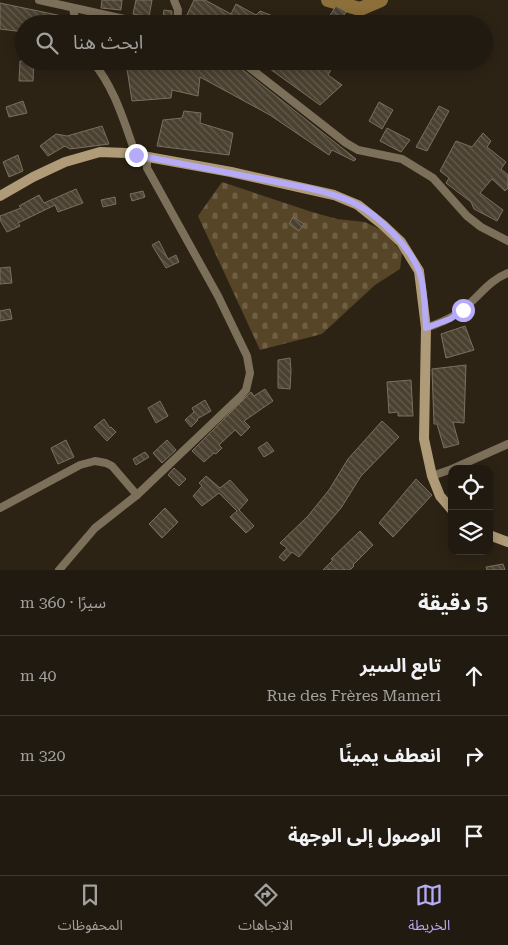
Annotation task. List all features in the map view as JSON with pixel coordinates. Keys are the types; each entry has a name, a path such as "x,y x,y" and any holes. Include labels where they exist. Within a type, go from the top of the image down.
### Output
{"main road":[{"path":"0,196 33,177 65,162 100,152 142,156 308,188 334,195 358,205 383,224 401,242 419,271 426,328 424,438 432,476 440,496 448,505"},
{"path":"493,536 508,542"}],"street":[{"path":"39,0 105,15"},
{"path":"174,0 178,10 178,15"},
{"path":"73,8 74,15"},
{"path":"59,570 95,528 137,495 240,398 249,382 250,373 247,356 218,296 147,168 115,96 99,70"},
{"path":"253,70 346,143 358,150 402,159 433,178 474,222 508,241"},
{"path":"426,328 456,314 490,284 508,272"},
{"path":"461,465 508,444"},
{"path":"0,508 80,465 95,461 112,466 137,495"},
{"path":"432,476 448,470"}],"green space":[{"path":"222,182 337,219 365,222 386,232 402,253 400,269 375,285 322,334 260,350 198,216"}],"building":[{"path":"102,0 122,0 121,10 101,8"},
{"path":"136,0 152,0 149,15 133,14"},
{"path":"194,0 205,0 231,14 236,4 256,15 187,15"},
{"path":"0,3 57,15 15,15 15,31 0,29"},
{"path":"336,6 346,12 344,15 330,15"},
{"path":"164,10 172,11 172,15 163,15"},
{"path":"260,11 270,15 256,15"},
{"path":"20,70 34,70 33,81 19,81"},
{"path":"127,70 243,70 356,159 354,161 332,150 329,155 270,115 200,77 198,96 172,90 171,98 132,101"},
{"path":"271,70 331,70 328,75 342,85 320,105"},
{"path":"23,101 27,113 9,117 6,107"},
{"path":"379,102 393,110 382,129 369,121"},
{"path":"439,106 449,111 427,151 416,147"},
{"path":"184,111 201,113 200,123 233,133 229,155 157,146 163,120 182,118"},
{"path":"102,126 109,144 70,149 65,146 48,156 40,146 56,134 67,136"},
{"path":"387,128 410,140 401,152 380,141"},
{"path":"483,133 491,141 487,147 506,162 501,169 508,175 508,188 505,191 492,179 480,193 503,210 497,221 474,209 471,202 446,183 449,178 440,171 456,141 472,147"},
{"path":"18,155 23,171 9,177 3,162"},
{"path":"76,189 83,203 58,212 55,205 18,223 20,226 7,232 0,220 0,216 21,208 19,206 39,195 44,203"},
{"path":"143,191 145,197 132,201 130,194"},
{"path":"115,197 116,204 103,207 101,200"},
{"path":"293,217 304,224 299,231 289,224"},
{"path":"159,241 168,259 176,255 179,262 166,268 152,245"},
{"path":"10,267 12,283 0,284 0,268"},
{"path":"10,309 12,319 0,321 0,311"},
{"path":"465,326 474,350 446,358 441,334"},
{"path":"290,358 290,389 278,388 278,360"},
{"path":"466,365 464,423 453,422 459,444 444,448 437,424 434,424 432,369"},
{"path":"411,380 413,416 398,416 398,412 389,413 387,382"},
{"path":"265,389 273,401 244,421 250,427 241,436 235,430 219,445 222,448 204,462 192,451 251,392 254,396"},
{"path":"205,400 211,411 197,419 191,427 185,420 194,412 192,408"},
{"path":"160,401 168,416 156,423 148,408"},
{"path":"104,419 110,428 116,432 107,441 94,427"},
{"path":"382,421 399,437 361,476 341,508 299,557 292,552 284,561 279,557 287,548 280,543 308,516 329,490 348,459"},
{"path":"66,440 74,457 58,464 51,448"},
{"path":"167,440 176,450 162,463 153,453"},
{"path":"267,442 274,451 264,457 258,448"},
{"path":"145,452 149,457 136,465 133,459"},
{"path":"174,468 186,479 179,486 168,475"},
{"path":"206,476 220,488 230,480 248,500 239,510 254,526 246,533 230,517 237,511 219,493 202,506 193,496 202,486 199,483"},
{"path":"416,479 432,495 393,537 379,523"},
{"path":"165,508 178,522 162,538 149,524"},
{"path":"360,531 373,545 354,566 350,570 323,570 333,560 331,559"},
{"path":"503,564 505,570 487,570 486,567"}],"waterway":[{"path":"328,0 360,9 381,0"}],"route":[{"path":"136,155 308,188 334,195 358,205 383,224 401,242 419,271 426,328 450,319 463,310"}]}
